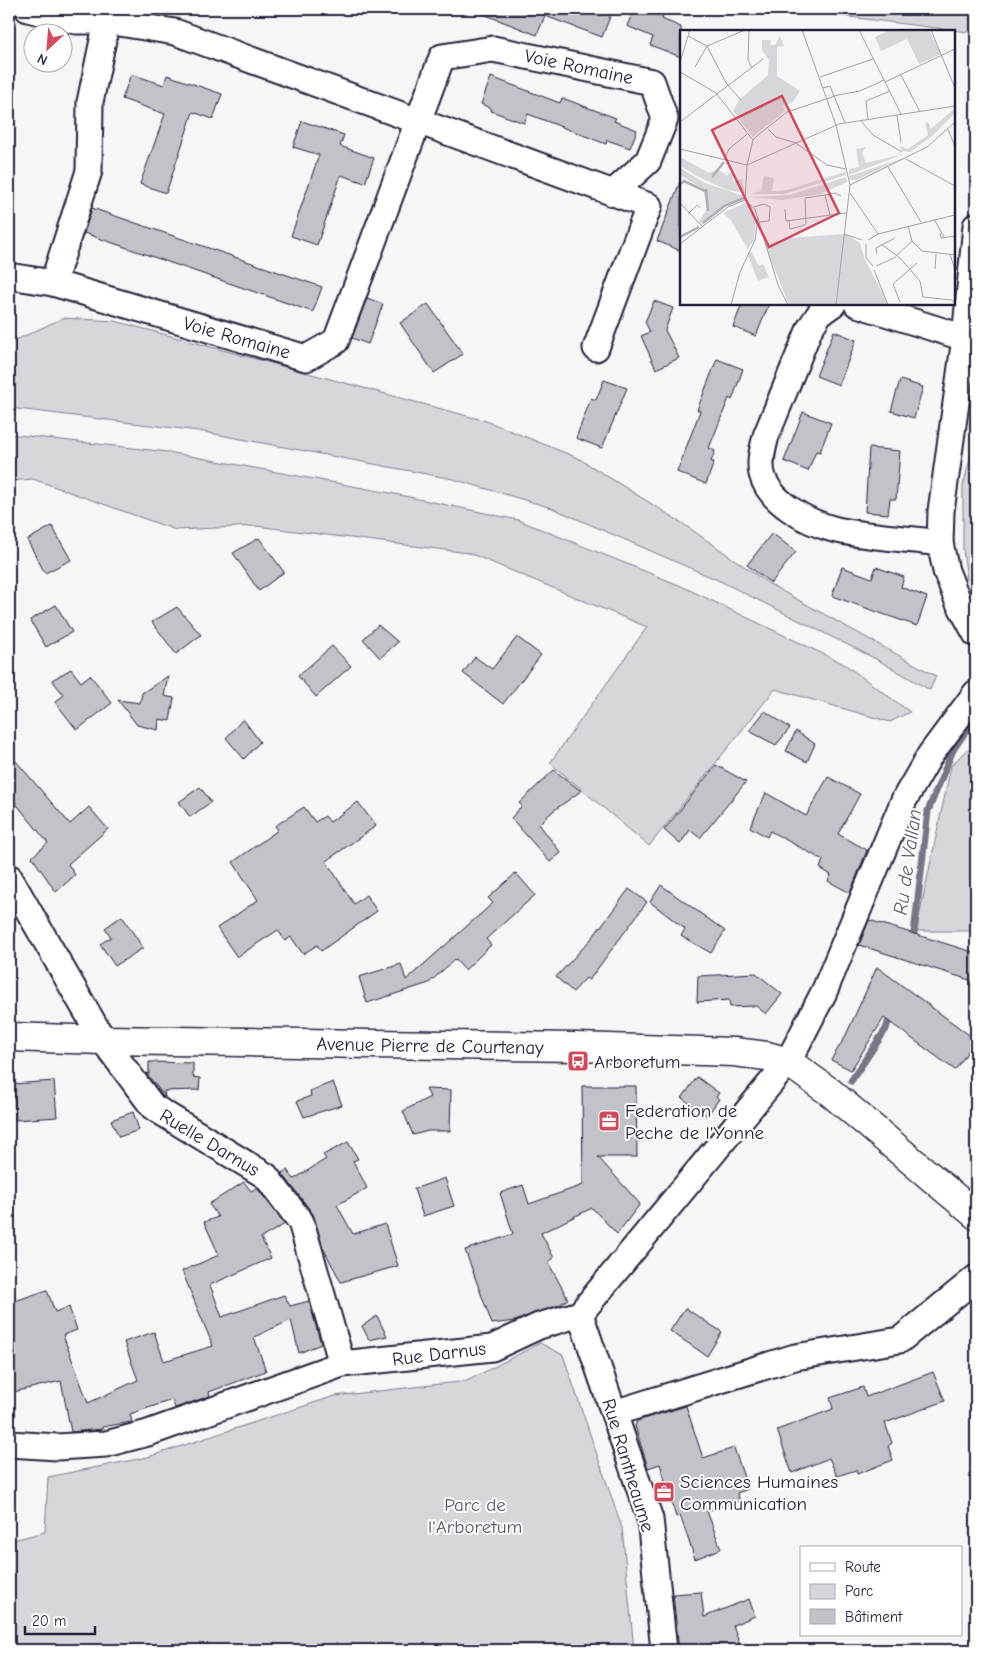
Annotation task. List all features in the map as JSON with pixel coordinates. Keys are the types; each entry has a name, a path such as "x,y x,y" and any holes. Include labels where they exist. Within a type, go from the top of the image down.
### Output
{"main road":[{"name":"Avenue Pierre de Courtenay","path":"9,1037 597,1048 734,1052 767,1056 788,1062 830,1092 976,1215"}],"street":[{"path":"28,9 76,21 107,21 174,32 649,206 596,348"},
{"path":"53,283 89,171 90,102 107,21"},
{"name":"Voie Romaine","path":"9,276 53,283 306,358 336,341 442,57 494,49 652,82 665,119 648,161 613,193"},
{"path":"976,226 965,338 941,511 940,543 946,571 958,601 976,634"},
{"path":"831,305 820,314 806,337 766,436 761,455 762,474 769,488 784,504 806,518 833,529 940,543"},
{"path":"860,305 965,338"},
{"path":"957,398 976,375"},
{"path":"580,1314 788,1062 824,992 904,800 930,755 976,693"},
{"name":"Ruelle Darnus","path":"9,877 103,1040 153,1107 266,1176 301,1222 342,1364"},
{"path":"614,1413 795,1357 900,1340 976,1278"},
{"name":"Rue Darnus","path":"9,1444 58,1447 106,1444 148,1433 342,1364 492,1348 539,1326 580,1314"},
{"name":"Rue Rantheaume","path":"580,1314 650,1519 664,1650"}],"green space":[{"path":"786,9 976,9 976,33"},
{"path":"63,318 115,321 486,421 578,458 682,523 771,585 936,676 930,690 876,659 720,581 552,508 453,479 199,431 9,408 9,338 18,339"},
{"path":"9,434 168,452 390,493 518,520 679,585 844,664 910,712 890,722 775,689 649,846 550,763 647,627 469,553 256,526 176,530 33,479 9,481"},
{"path":"976,436 976,594 967,579 963,550 963,486"},
{"path":"967,749 976,755 976,931 916,931 951,766"},
{"name":"Parc de l'Arboretum","path":"540,1343 563,1355 622,1528 634,1650 9,1650 9,1541 45,1532 48,1477 148,1457 335,1396 467,1381"}],"building":[{"path":"613,9 602,37 545,16 537,35 473,10"},
{"path":"634,9 648,9 663,15 662,19 681,27 680,57 650,45 653,37 627,26"},
{"path":"131,74 164,85 167,75 222,94 213,119 193,112 166,193 140,184 165,114 122,99"},
{"path":"491,77 560,103 562,98 616,118 614,121 637,130 630,148 607,140 606,144 528,114 524,123 491,111 492,109 481,104"},
{"path":"302,121 344,135 340,146 374,158 365,183 341,175 317,245 291,236 319,155 293,147"},
{"path":"680,182 680,251 657,241"},
{"path":"92,208 322,287 313,312 84,233"},
{"path":"367,298 383,304 368,344 352,338"},
{"path":"654,301 673,308 665,330 679,358 656,369 641,336 650,332 645,322"},
{"path":"428,304 463,354 434,373 400,323"},
{"path":"742,305 769,305 756,336 733,327"},
{"path":"834,331 856,340 839,385 816,376"},
{"path":"717,359 743,369 732,400 729,398 709,448 715,451 711,462 714,462 706,484 677,472 700,411 697,410"},
{"path":"604,380 627,388 602,448 576,438 591,398 596,400"},
{"path":"900,380 923,387 914,418 891,411"},
{"path":"803,412 831,423 820,452 816,451 808,471 784,461"},
{"path":"869,448 900,451 896,499 890,499 888,514 865,512"},
{"path":"52,526 71,560 45,573 27,540"},
{"path":"772,533 796,552 771,583 747,565"},
{"path":"259,538 284,572 259,591 233,553"},
{"path":"842,567 872,578 876,567 904,577 901,587 927,597 917,626 832,596"},
{"path":"56,605 72,632 46,647 30,620"},
{"path":"177,607 201,635 176,654 152,622"},
{"path":"378,625 398,642 380,658 363,639"},
{"path":"517,637 541,655 503,704 463,673 475,657 492,669"},
{"path":"332,646 351,666 316,697 298,676"},
{"path":"71,669 81,682 90,675 112,703 77,730 55,702 64,695 52,680"},
{"path":"168,676 164,696 174,698 170,721 159,719 158,730 137,725 118,700 140,703 142,693"},
{"path":"765,711 790,728 776,745 749,731"},
{"path":"243,719 260,742 244,759 226,738"},
{"path":"796,731 815,744 807,762 786,751"},
{"path":"9,753 70,824 89,807 108,829 68,864 75,875 56,892 32,857 48,843 9,795"},
{"path":"716,765 746,782 700,838 690,830 680,844 664,830"},
{"path":"554,770 581,791 553,811 539,824 561,853 550,862 511,818 522,806 519,803"},
{"path":"828,777 860,794 838,834 867,850 850,893 828,881 831,875 820,868 823,860 770,831 767,837 750,827 766,793 806,816"},
{"path":"200,787 211,802 190,817 179,802"},
{"path":"358,802 376,826 326,861 354,904 366,895 377,911 321,951 317,945 303,954 291,937 285,941 278,930 237,957 217,928 258,900 233,862 278,830 275,826 304,807 315,822 325,816 330,822"},
{"path":"516,873 535,895 486,939 491,945 465,970 455,959 429,983 367,1003 359,977 401,964 406,980 493,903 488,898"},
{"path":"661,885 725,931 711,953 681,936 685,929 650,902"},
{"path":"629,889 647,902 589,980 586,978 573,992 556,977 592,938"},
{"path":"122,916 143,948 115,966 100,944 111,937 105,928"},
{"path":"869,920 976,953 976,982 859,945"},
{"path":"877,967 976,1040 955,1070 884,1018 851,1070 831,1060 846,1035"},
{"path":"756,973 782,994 766,1014 756,1006 730,1007 729,1000 697,1002 698,976"},
{"path":"149,1062 193,1063 193,1077 200,1078 199,1090 164,1091 165,1097 146,1073 149,1074"},
{"path":"697,1077 719,1093 716,1097 719,1099 707,1116 682,1098"},
{"path":"54,1081 57,1117 16,1120 13,1084"},
{"path":"333,1082 342,1105 304,1117 297,1101 311,1096 310,1091"},
{"path":"582,1086 636,1086 637,1157 598,1157 640,1204 617,1234 592,1208 541,1233 554,1258 548,1262 568,1299 559,1305 515,1321 492,1324 465,1250 513,1234 500,1193 523,1185 529,1204 583,1185"},
{"path":"426,1089 451,1090 450,1131 428,1131 413,1135 403,1111 430,1097"},
{"path":"133,1112 139,1130 119,1137 111,1120"},
{"path":"348,1142 358,1159 353,1161 367,1188 337,1205 353,1234 385,1224 398,1266 341,1282 323,1248 313,1214 282,1173 287,1170 294,1179 326,1159 323,1155"},
{"path":"445,1178 454,1206 423,1216 414,1189"},
{"path":"244,1182 251,1191 257,1188 285,1224 261,1238 271,1258 210,1285 222,1317 284,1295 290,1306 309,1301 321,1344 299,1353 291,1320 254,1337 266,1371 209,1392 210,1396 175,1408 172,1400 130,1414 132,1422 102,1427 102,1429 71,1432 61,1381 9,1393 9,1303 47,1290 55,1312 69,1307 77,1330 63,1335 88,1403 138,1380 124,1342 154,1332 164,1361 213,1346 182,1271 219,1255 204,1222 218,1217 209,1204"},
{"path":"685,1308 722,1332 707,1356 670,1331"},
{"path":"377,1316 387,1336 369,1340 362,1326"},
{"path":"933,1372 945,1401 885,1423 892,1443 888,1446 893,1460 857,1474 856,1470 837,1476 829,1458 792,1473 777,1430 833,1409 830,1398 863,1387 866,1397"},
{"path":"686,1406 703,1458 734,1448 748,1489 737,1493 740,1501 707,1511 721,1549 695,1559 680,1515 676,1517 660,1464 648,1468 635,1426 637,1421"},
{"path":"701,1592 704,1617 749,1599 755,1616 733,1625 742,1650 679,1650 673,1594"}],"waterway":[{"name":"Ru de Vallan","path":"914,933 928,811 953,750 976,716"},
{"name":"Ru de Vallan","path":"851,1081 886,1029 891,1014"}],"place":[{"name":"Arboretum","path":"578,1061"},
{"name":"Federation de Peche de l'Yonne","path":"609,1121"},
{"name":"Sciences Humaines Communication","path":"664,1492"}]}
